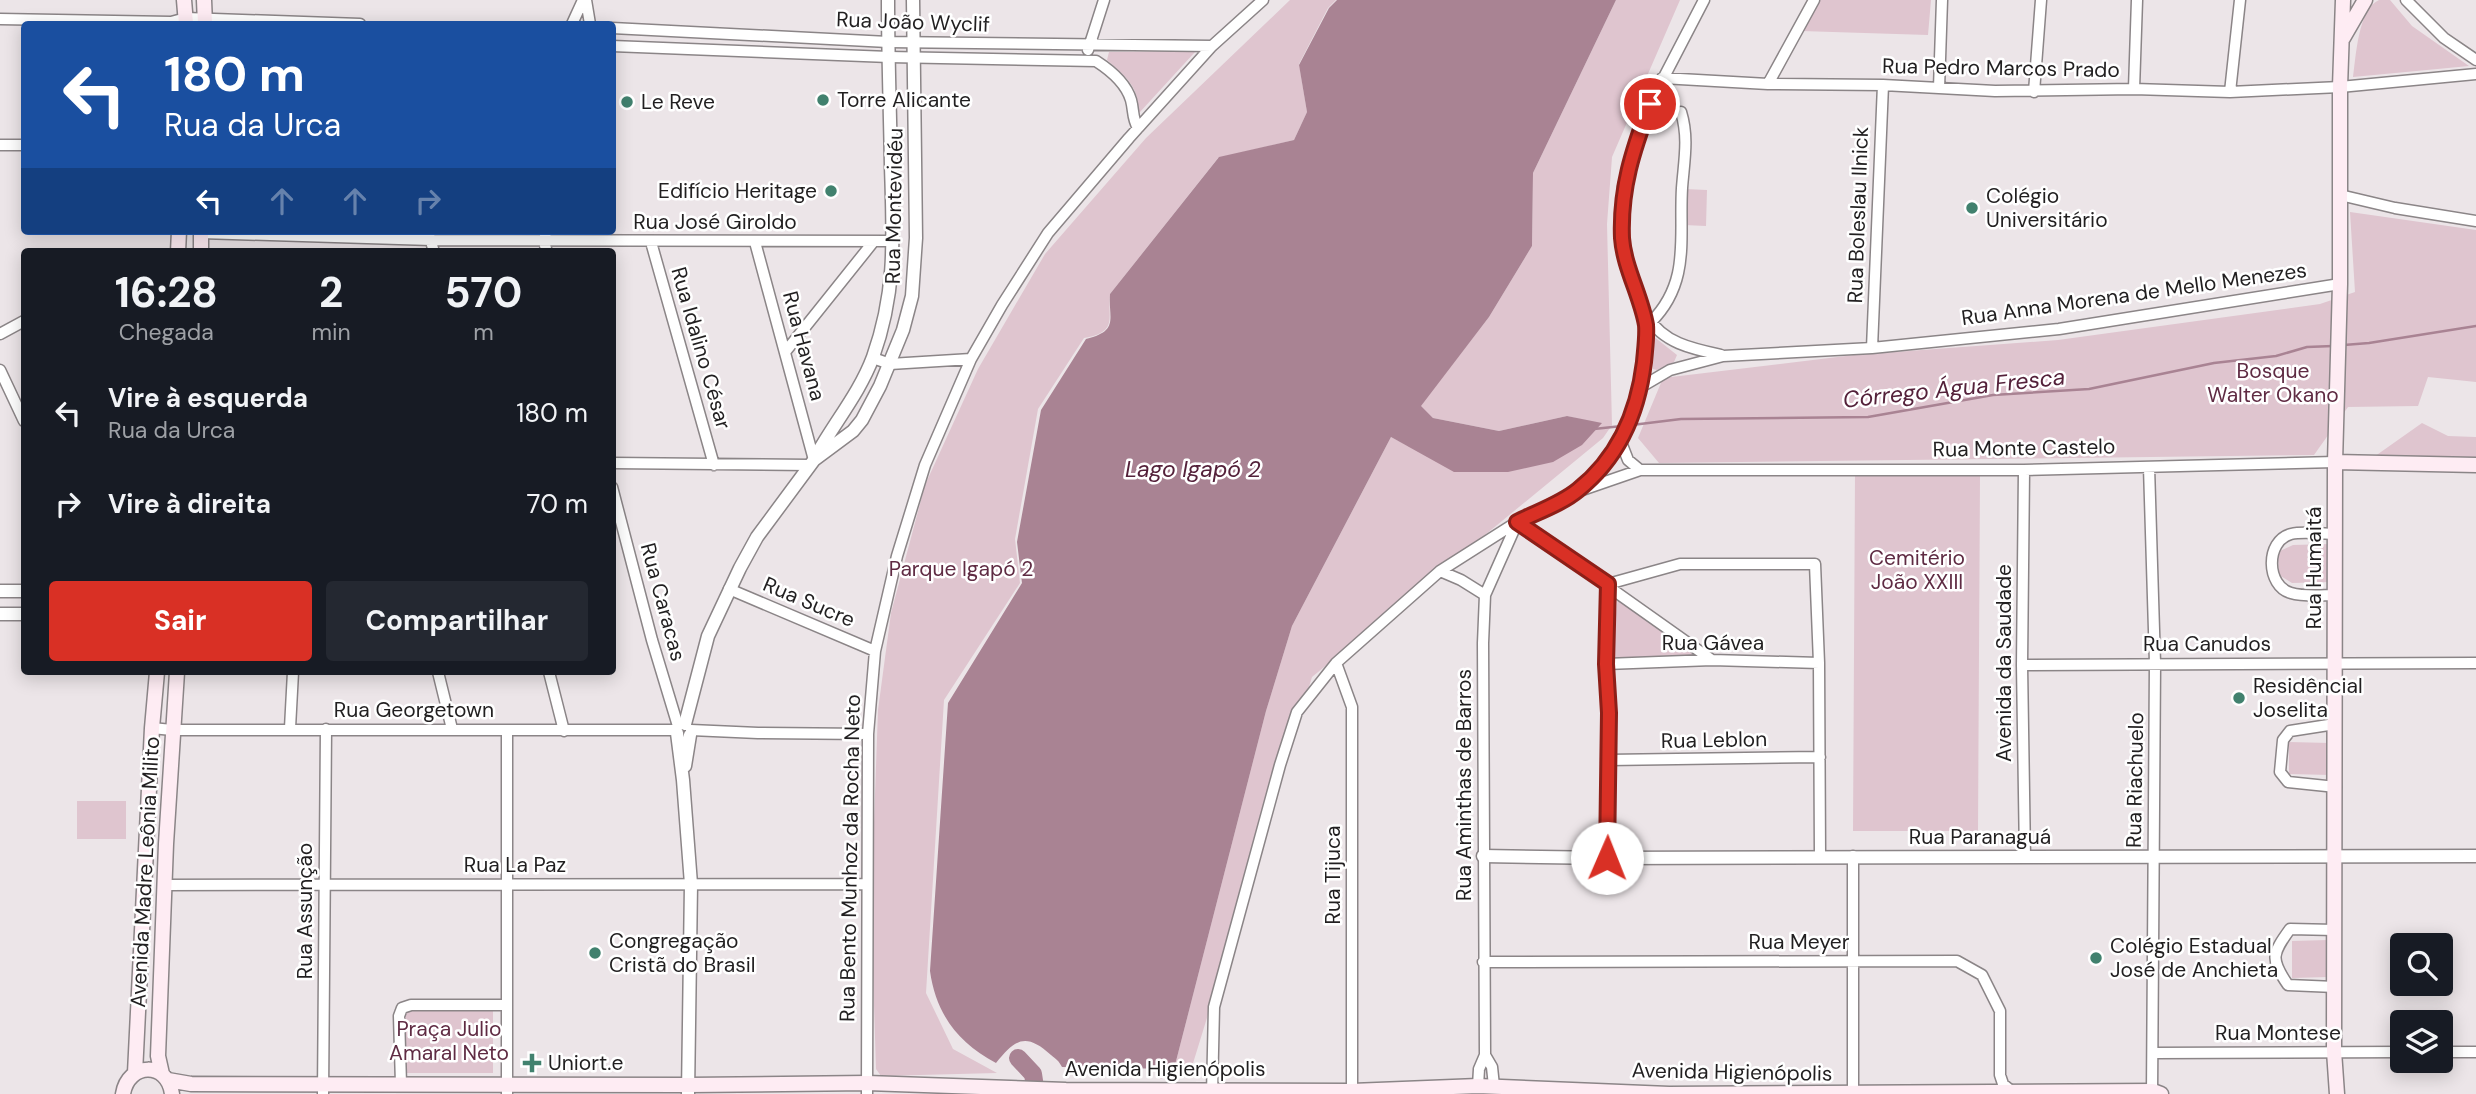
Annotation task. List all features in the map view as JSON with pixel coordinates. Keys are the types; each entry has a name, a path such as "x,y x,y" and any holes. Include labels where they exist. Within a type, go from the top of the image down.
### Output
{"main road":[{"path":"179,21 184,0"},
{"path":"204,0 205,21"},
{"name":"Rua Humaitá","path":"2337,1094 2334,1051 2335,462 2343,0"},
{"name":"Rua Humaitá","path":"2341,43 2365,0"},
{"name":"Rua Monte Castelo","path":"2335,462 2476,465"},
{"name":"Avenida Madre Leônia Milito","path":"135,1073 157,675"},
{"name":"Avenida Madre Leônia Milito","path":"167,1082 158,1056 164,885 177,675"},
{"name":"Avenida Higienópolis","path":"135,1073 148,1069 167,1082 323,1089 401,1084 507,1090 2155,1093"},
{"path":"123,1094 125,1084 135,1073"}],"street":[{"path":"574,21 585,0"},
{"path":"585,0 589,21"},
{"path":"616,463 812,463 836,420 861,385 873,358 891,292 893,241 888,0"},
{"name":"Rua Montevidéu","path":"688,1090 691,884 683,780 683,730 708,636 757,537 812,463 853,431 862,420 890,363 908,314 914,280 916,238 913,0"},
{"path":"1086,60 1104,0"},
{"name":"Rua Bento Munhoz da Rocha Neto","path":"867,1089 868,734 875,651 897,556 925,465 971,359 1048,233 1212,46 1263,0"},
{"path":"1212,1092 1214,1007 1297,712 1336,663 1440,571 1517,522 1576,492 1601,470 1621,441 1639,393 1646,326 1622,240 1623,187 1634,145 1662,78 1704,0"},
{"path":"1768,84 1814,0"},
{"path":"1939,88 1942,0"},
{"path":"2034,92 2041,0"},
{"path":"2134,89 2137,0"},
{"path":"2230,92 2240,0"},
{"path":"2406,0 2444,38 2476,61"},
{"path":"0,19 119,21"},
{"name":"Rua João Wyclif","path":"616,28 913,43 1212,46"},
{"name":"Rua João Wyclif","path":"616,46 889,57 1096,61 1107,68 1124,86 1130,97 1132,119 1138,128"},
{"name":"Rua Pedro Marcos Prado","path":"1662,78 2034,92 2134,89 2230,92 2340,87 2476,74"},
{"name":"Rua Boleslau Ilnick","path":"1872,348 1883,85"},
{"path":"1651,322 1669,296 1682,254 1682,189 1687,145 1681,112"},
{"path":"0,145 21,145"},
{"path":"2340,195 2395,208 2476,221"},
{"name":"Rua José Giroldo","path":"230,235 309,243 893,241"},
{"path":"786,351 874,241"},
{"name":"Rua Idalino César","path":"651,242 714,465"},
{"name":"Rua Havana","path":"755,242 786,351 812,463"},
{"name":"Rua Anna Morena de Mello Menezes","path":"1723,356 1872,348 2059,329 2340,284"},
{"path":"1640,304 1651,322 1677,343 1723,356"},
{"path":"0,334 21,323"},
{"path":"1639,393 1670,370 1723,356"},
{"path":"873,358 890,363 971,359"},
{"path":"0,370 21,415"},
{"path":"1621,441 1628,460 1640,470"},
{"name":"Rua Monte Castelo","path":"1576,492 1640,470 2024,470 2335,462"},
{"name":"Rua Riachuelo","path":"2149,467 2155,663 2155,1093"},
{"name":"Avenida da Saudade","path":"2024,470 2022,665 2025,857"},
{"name":"Rua Caracas","path":"616,502 652,640 683,730"},
{"path":"1517,522 1712,660"},
{"name":"Rua Aminthas de Barros","path":"1478,1090 1479,1069 1485,1055 1485,595 1517,522"},
{"path":"2335,534 2291,534 2278,541 2272,555 2273,574 2280,585 2290,593 2335,595"},
{"path":"1608,584 1680,564 1815,564 1819,663 1820,856"},
{"path":"1440,571 1485,595"},
{"path":"1607,858 1608,584"},
{"name":"Rua Sucre","path":"729,589 875,651"},
{"path":"0,590 21,591"},
{"path":"0,614 21,614"},
{"name":"Rua Gávea","path":"1606,664 1712,660 1819,663"},
{"name":"Rua Tijuca","path":"1336,663 1352,707 1352,1091"},
{"name":"Rua Canudos","path":"2022,665 2476,663"},
{"path":"290,728 293,675"},
{"path":"439,675 452,729"},
{"path":"549,675 564,731"},
{"path":"2335,724 2290,731 2283,740 2280,772 2288,782 2336,787"},
{"name":"Rua Georgetown","path":"152,728 683,730 868,734"},
{"name":"Rua Assunção","path":"323,1089 326,729"},
{"path":"507,730 507,1090"},
{"name":"Rua Leblon","path":"1608,760 1820,757"},
{"name":"Rua Paranaguá","path":"1483,856 2476,856"},
{"path":"1853,856 1853,1094"},
{"name":"Rua La Paz","path":"164,885 866,884"},
{"path":"2335,930 2290,929 2276,948 2276,968 2288,985 2335,987"},
{"name":"Rua Meyer","path":"1483,961 1957,961 1982,975 2000,1011 2000,1074 2003,1084 2015,1094"},
{"path":"401,1084 399,1016 402,1008 411,1004 507,1004"},
{"name":"Rua Montese","path":"2153,1053 2390,1052"},
{"path":"2453,1052 2476,1052"},
{"name":"Rua Aminthas de Barros","path":"1485,1055 1492,1067 1494,1090"}],"green space":[{"name":"Parque Igapó 2","path":"1290,0 1336,0 1328,8 1299,64 1307,112 1294,140 1218,158 1110,294 1107,328 1084,338 1038,409 1015,539 1020,583 944,700 926,993 953,1049 997,1073 881,1076 876,1069 871,908 878,710 891,613 925,485 978,369 1045,254 1146,138"},
{"path":"1616,0 1680,0 1612,157 1607,224 1612,425 1603,438 1312,677 1190,1073 1160,1079 1161,1069 1174,1069 1266,711 1292,626 1391,437 1408,446 1601,424 1567,416 1499,431 1433,418 1420,406 1489,317 1532,246 1533,173"},
{"path":"1818,0 1931,0 1928,35 1801,31"},
{"path":"2379,0 2390,0 2412,26 2469,66 2353,77 2362,23 2366,13"},
{"path":"1109,52 1195,52 1140,112 1130,82 1107,60"},
{"path":"1685,189 1707,190 1706,226 1684,225"},
{"name":"Bosque Walter Okano","path":"2350,212 2476,230 2476,382 2428,377 2418,406 2348,407 2314,455 1659,463 1638,438 1663,378 1854,355 2058,340 2320,304 2355,292"},
{"path":"1653,336 1677,355 1674,362 1657,370 1653,369 1650,342"},
{"name":"Bosque Walter Okano","path":"2422,423 2448,436 2476,437 2476,461 2371,459"},
{"name":"Cemitério João XXIII","path":"1855,475 1980,476 1978,831 1853,831"},
{"path":"2330,544 2330,582 2292,583 2279,575 2278,552 2293,545"},
{"path":"1618,597 1701,656 1610,662"},
{"path":"2289,742 2330,743 2330,775 2289,774"},
{"path":"77,801 126,801 126,839 77,839"},
{"path":"2328,940 2328,977 2292,978 2292,941"},
{"name":"Praça Julio Amaral Neto","path":"405,1010 493,1010 493,1073 404,1073"}],"water":[{"name":"Lago Igapó 2","path":"1337,0 1616,0 1533,173 1532,246 1489,317 1421,406 1433,418 1499,431 1567,416 1602,423 1582,445 1553,462 1508,472 1454,472 1391,437 1292,626 1266,711 1174,1069 1062,1067 1042,1048 1028,1041 1021,1041 1009,1048 996,1063 970,1046 951,1026 938,1001 930,971 948,703 1022,583 1017,542 1041,410 1086,339 1097,336 1108,328 1110,294 1219,157 1294,140 1307,112 1299,65 1329,8"}],"waterway":[{"name":"Córrego Água Fresca","path":"2344,345 2476,326"},
{"name":"Córrego Água Fresca","path":"1632,425 1681,419 1868,417 1993,395 2089,389 2214,363 2276,356 2307,347 2333,346"},
{"name":"Córrego Água Fresca","path":"1594,429 1622,426"},
{"path":"1018,1058 1033,1074 1036,1094"}],"place":[{"name":"Torre Alicante","path":"823,100"},
{"name":"Le Reve","path":"627,102"},
{"name":"Edifício Heritage","path":"831,191"},
{"name":"Colégio Universitário","path":"1972,208"},
{"name":"Residêncial Joselita","path":"2239,698"},
{"name":"Congregação Cristã do Brasil","path":"595,953"},
{"name":"Colégio Estadual José de Anchieta","path":"2096,958"},
{"name":"Uniort.e","path":"532,1063"}],"route":[{"path":"1607,858 1608,584 1517,522 1576,492 1601,470 1621,442 1641,387 1646,326 1622,240 1623,187 1634,145 1650,104"}]}
